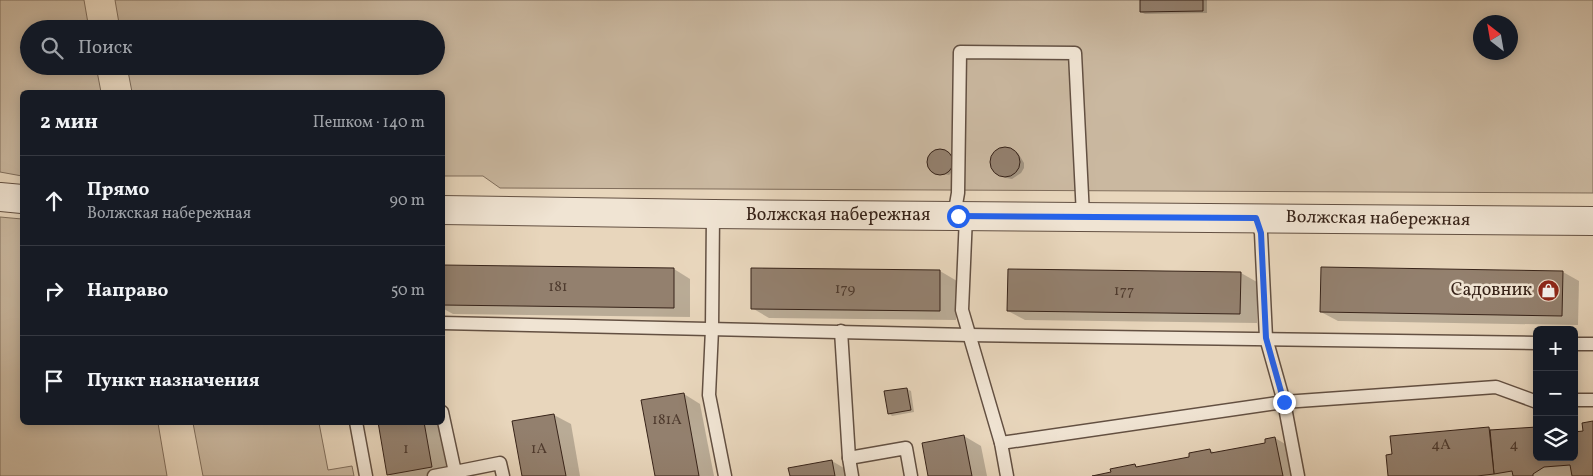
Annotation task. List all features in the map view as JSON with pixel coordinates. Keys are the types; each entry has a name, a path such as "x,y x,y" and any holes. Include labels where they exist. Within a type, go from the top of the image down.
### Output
{"street":[{"path":"0,197 20,199"},
{"name":"Волжская набережная","path":"445,210 1593,221"}],"lane":[{"path":"1007,476 1001,444 962,310 958,193 960,52 1075,53 1083,216"},
{"path":"713,214 712,329 709,396 725,476"},
{"path":"1256,218 1261,233 1266,338 1284,402 1298,476"},
{"path":"445,323 969,335 1533,343"},
{"path":"840,332 852,476"},
{"path":"1578,344 1593,344"},
{"path":"1001,444 1284,402 1496,388 1533,401"},
{"path":"1578,400 1593,400"},
{"path":"357,425 366,476"},
{"path":"445,425 456,474"},
{"path":"849,458 906,448 911,476"},
{"path":"434,476 456,474 500,462 503,476"}],"shaded area":[{"path":"0,0 84,0 87,20 20,20 20,75 98,75 101,90 20,90 20,176 0,172"},
{"path":"115,0 1593,0 1593,193 500,188 483,176 445,176 445,90 132,90 129,75 445,75 445,20 118,20"},
{"path":"0,217 20,219 20,425 158,425 167,476 0,476"},
{"path":"193,425 319,425 328,470 352,466 354,476 203,476"}],"building":[{"path":"1140,0 1203,0 1203,11 1140,12"},
{"path":"1005,147 1016,151 1020,162 1016,173 1005,177 994,173 990,162 994,151"},
{"path":"940,149 949,153 953,162 949,171 940,175 931,171 927,162 931,153"},
{"path":"445,265 674,268 674,308 445,305"},
{"path":"1321,267 1563,271 1562,316 1320,312"},
{"path":"751,268 940,270 940,311 751,309"},
{"path":"1008,269 1241,272 1240,314 1007,311"},
{"path":"907,388 911,410 888,414 884,391"},
{"path":"684,393 699,476 655,476 641,400"},
{"path":"554,414 566,476 522,476 512,421"},
{"path":"1593,421 1593,476 1572,476 1570,465 1544,467 1533,474 1533,476 1513,476 1512,471 1494,474 1490,430 1533,427 1533,461 1578,461 1578,432 1583,431 1582,423"},
{"path":"379,425 425,425 432,467 387,475"},
{"path":"1489,427 1494,474 1477,476 1388,476 1386,455 1392,454 1390,436"},
{"path":"964,435 972,476 928,476 922,443"},
{"path":"1275,437 1283,476 1092,476 1111,472 1110,469 1135,464 1136,467 1189,457 1189,453 1210,449 1211,453 1265,443 1265,439"},
{"path":"832,460 835,476 790,476 788,468"}],"place":[{"name":"Садовник","path":"1548,290"}],"route":[{"path":"958,216 1256,218 1261,233 1266,338 1284,402"}]}
